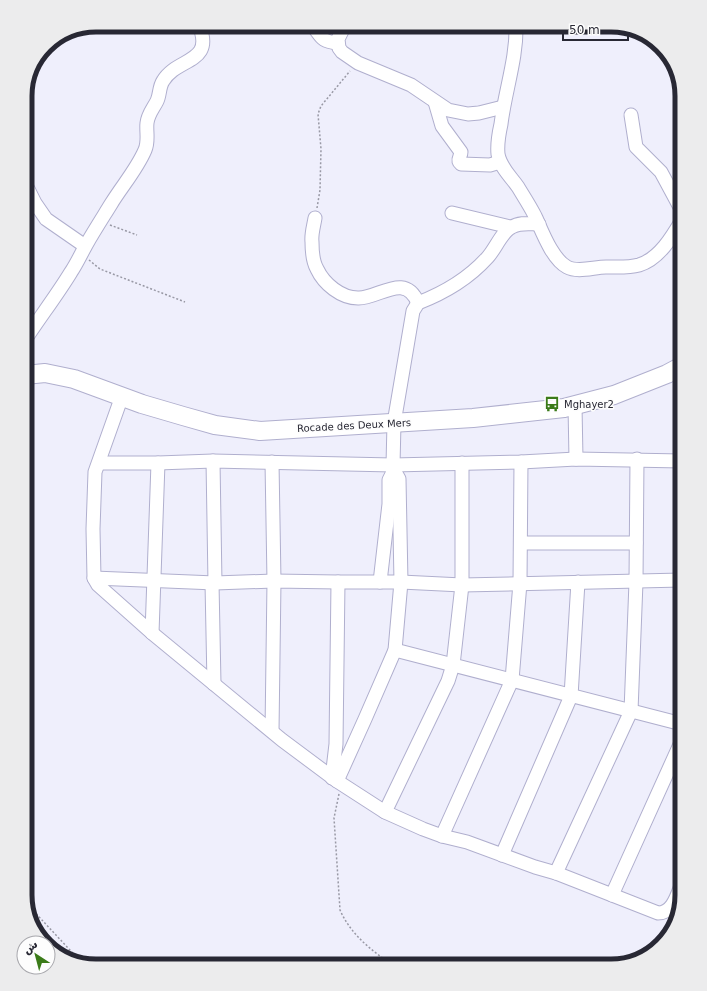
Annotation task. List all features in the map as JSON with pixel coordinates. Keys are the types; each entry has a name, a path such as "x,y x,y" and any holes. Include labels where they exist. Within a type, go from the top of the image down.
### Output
{"highway":[{"name":"Rocade des Deux Mers","path":"32,374 45,373 74,379 142,404 215,424 260,431 530,413 575,406 614,395 675,370"}],"street":[{"path":"32,330 71,272 100,222 132,174 146,149 148,141 148,116 156,102 160,87 170,73 198,54 203,47 202,32"},
{"path":"317,32 321,38 327,42 337,43"},
{"path":"342,32 337,43 342,52 358,63 411,85 448,110 468,114 503,107"},
{"path":"516,32 515,47 503,107 498,154 500,162 524,196 553,253 561,263 568,267 584,269 624,267 640,264 650,260 660,251 675,230"},
{"path":"435,102 442,126 461,152 459,163 486,165 500,162"},
{"path":"632,115 636,147 661,172 675,198"},
{"path":"32,197 46,219 82,251"},
{"path":"452,213 510,227 520,224 539,224"},
{"path":"315,218 312,241 317,270 334,290 344,295 358,298 387,289 403,289 415,297 418,303"},
{"path":"380,582 389,504 389,480 393,467 394,423 413,311 418,303 437,296 459,283 488,258 510,227"},
{"path":"122,396 95,472 93,543 94,578 98,585 152,633 272,731 337,781 385,812 442,836 467,842 556,873 652,911 664,913 672,905 674,900"},
{"path":"575,406 576,459"},
{"path":"99,463 213,461 393,467 576,459 675,461"},
{"path":"556,873 631,710 636,582 637,459"},
{"path":"213,461 214,684"},
{"path":"272,462 274,581 272,731"},
{"path":"442,836 512,680 522,543 521,462"},
{"path":"152,633 158,463"},
{"path":"385,812 448,680 453,666 462,585 462,463"},
{"path":"337,781 395,650 401,582 398,479 393,467"},
{"path":"522,543 636,543"},
{"path":"94,578 214,583 274,581 401,582 462,585 675,580"},
{"path":"337,781 338,582"},
{"path":"502,855 572,696 578,582"},
{"path":"395,650 675,722"},
{"path":"612,895 675,756"}],"path":[{"path":"315,218 320,190 321,149 318,114 321,106 358,63"},
{"path":"100,222 137,236"},
{"path":"82,251 89,260 100,269 185,302"},
{"path":"337,781 337,799 334,818 340,910 346,922 357,936 383,959"},
{"path":"34,912 74,955"}],"place":[{"name":"Mghayer2","path":"552,404"}]}
